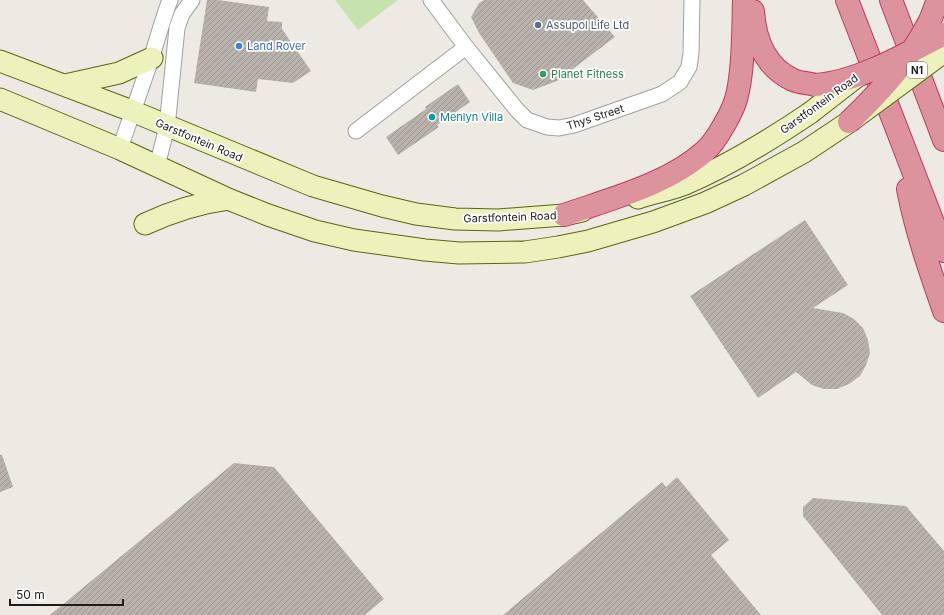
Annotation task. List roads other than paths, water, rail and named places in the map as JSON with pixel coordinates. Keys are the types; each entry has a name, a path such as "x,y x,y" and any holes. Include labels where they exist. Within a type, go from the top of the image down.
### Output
{"highway":[{"path":"564,215 672,175 701,155 716,138 729,116 738,92 744,0"},
{"path":"752,0 756,34 765,57 782,74 795,81 815,85 830,84 859,75 911,51"},
{"path":"847,0 944,251"},
{"name":"N1","path":"891,0 944,140"},
{"path":"849,122 868,103 911,51 939,24 938,0"},
{"path":"897,129 912,210 929,268 944,311"}],"main road":[{"name":"Garstfontein Road","path":"0,60 132,111 167,127 313,186 416,214 498,220 564,215 623,202 683,184 737,160 810,113 859,75 939,24"},
{"path":"0,100 120,149 228,199 268,215 315,231 354,240 425,250 459,253 525,252 588,241 654,222 705,203 744,185 804,152 849,122 944,52"},
{"path":"66,85 118,73 152,58"},
{"path":"146,224 177,210 228,199"}],"street":[{"path":"120,149 132,111 152,58 170,0"},
{"path":"157,166 167,127 177,28 182,14 192,0"},
{"name":"Thys Street","path":"431,0 466,47 517,110 527,120 547,127 559,128 574,125 662,94 680,82 689,67 691,53 692,0"},
{"path":"356,131 466,47"}],"place":[{"name":"Assupol Life Ltd","path":"538,25"},
{"name":"Land Rover","path":"239,46"},
{"name":"Planet Fitness","path":"543,74"},
{"name":"Menlyn Villa","path":"432,117"}]}
